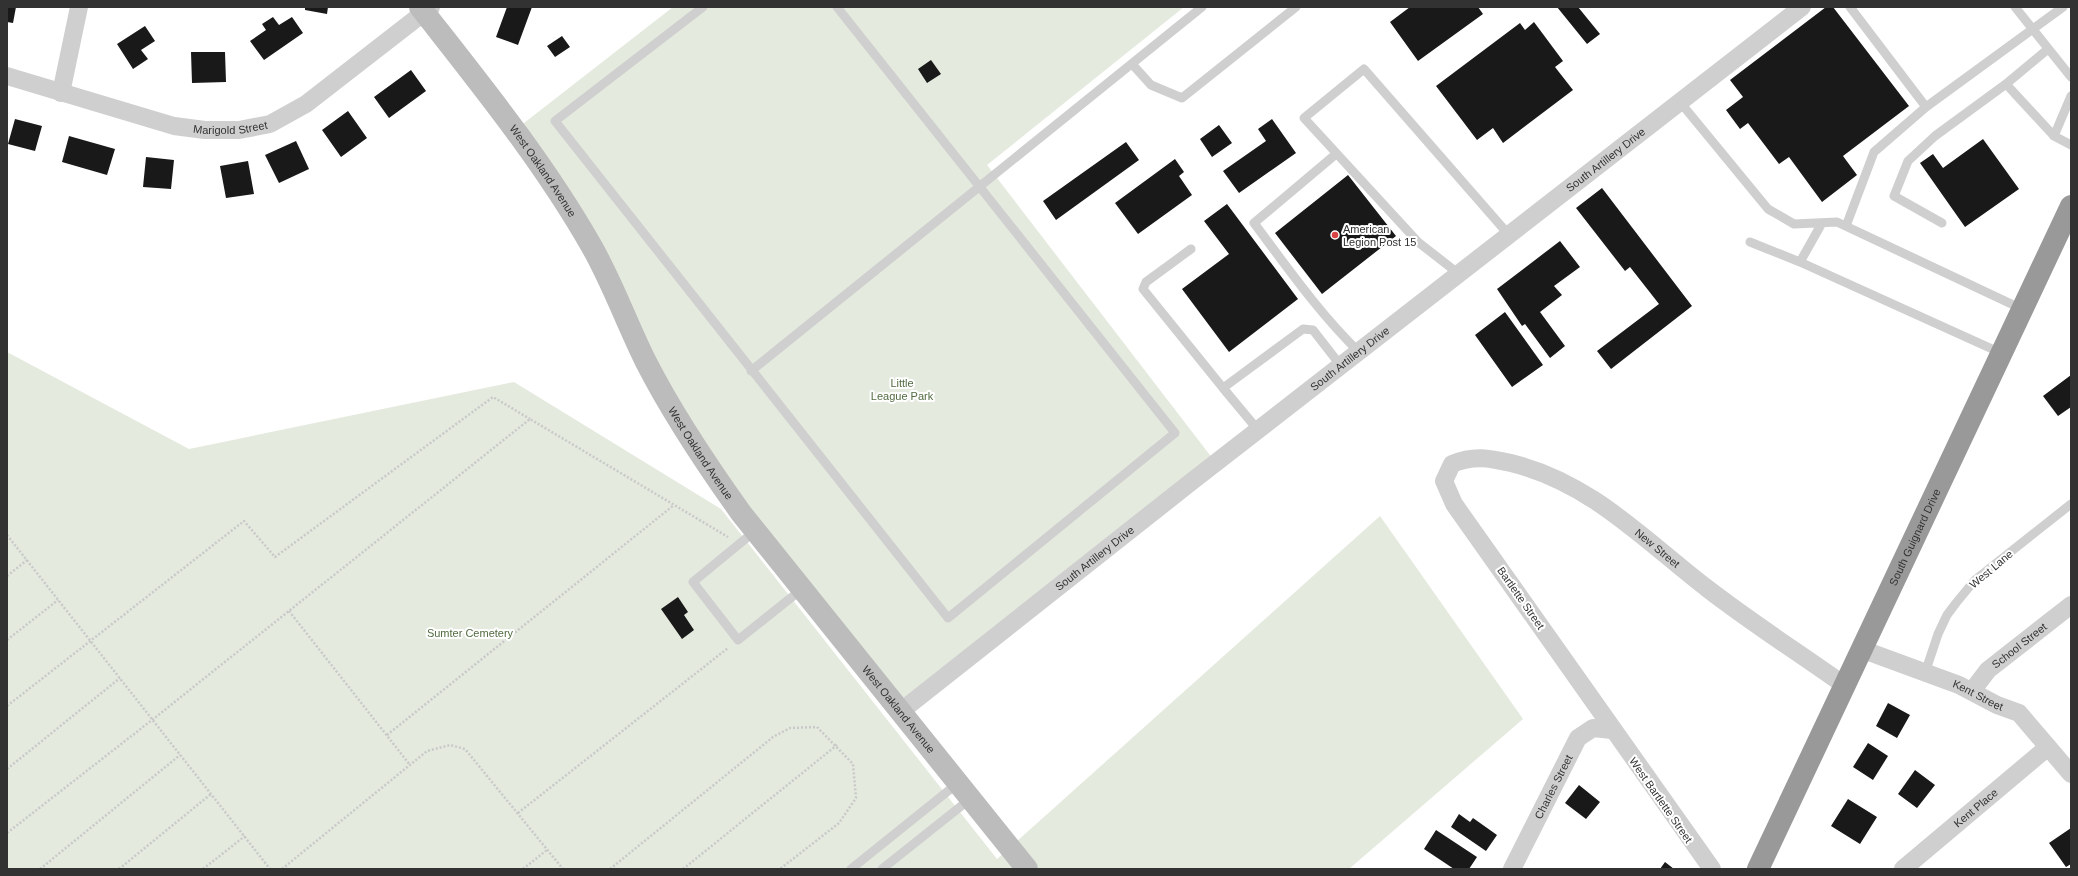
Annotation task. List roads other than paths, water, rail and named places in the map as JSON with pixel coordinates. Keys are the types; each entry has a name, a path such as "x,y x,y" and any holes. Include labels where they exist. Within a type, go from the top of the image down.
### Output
{"highway":[{"name":"South Guignard Drive","path":"1758,869 2071,206"}],"street":[{"path":"62,93 79,7"},
{"name":"South Artillery Drive","path":"900,712 1258,430 1802,7"},
{"name":"Marigold Street","path":"7,76 174,126 226,131 270,124 306,104 425,9"},
{"name":"West Oakland Avenue","path":"425,9 499,108 561,196 593,248 646,360 680,425 702,458 755,530 1027,869"},
{"name":"New Street","path":"1452,464 1466,458 1481,458 1528,467 1569,484 1596,499 1708,590 1844,685"},
{"name":"Bartlette Street","path":"1452,464 1444,481 1454,504 1612,730"},
{"name":"School Street","path":"1972,691 1988,670 2071,605"},
{"name":"Kent Street","path":"1861,649 1972,691 1998,705 2020,713 2071,774"},
{"name":"Charles Street","path":"1512,869 1578,738 1593,728 1612,730"},
{"name":"West Bartlette Street","path":"1612,730 1712,869"},
{"name":"Kent Place","path":"1904,869 2048,747"}],"lane":[{"path":"703,7 555,121 751,371 948,618 1175,433 837,7"},
{"path":"751,371 980,188 1202,7"},
{"path":"1132,64 1151,86 1182,98 1296,7"},
{"path":"1850,7 1926,107"},
{"path":"2015,7 2071,78"},
{"path":"1846,226 1874,152 1926,107 2063,7"},
{"path":"1942,223 1894,196 1908,161 1935,136 2006,84 2048,49"},
{"path":"1459,274 1418,242 1304,118 1337,90 1364,69 1509,235"},
{"path":"2006,84 2054,136 2071,145"},
{"path":"2054,136 2071,96"},
{"path":"1680,102 1768,209 1794,224 1837,222 2022,309"},
{"path":"1336,154 1254,222 1303,289 1341,335 1359,352"},
{"path":"1800,262 1822,223"},
{"path":"1750,242 1800,262 2001,353"},
{"path":"1191,249 1146,282 1143,289 1258,430"},
{"path":"1223,388 1303,329 1312,330 1341,366"},
{"name":"West Lane","path":"1925,673 1938,634 1947,615 1960,597 1975,580 2071,504"},
{"path":"755,530 693,582 738,640 802,589"},
{"path":"851,869 964,791"},
{"path":"882,869 964,791"}],"place":[{"name":"American Legion Post 15","path":"1335,235"}],"park label":[{"name":"Little League Park","path":"902,389"},
{"name":"Sumter Cemetery","path":"470,633"}]}
